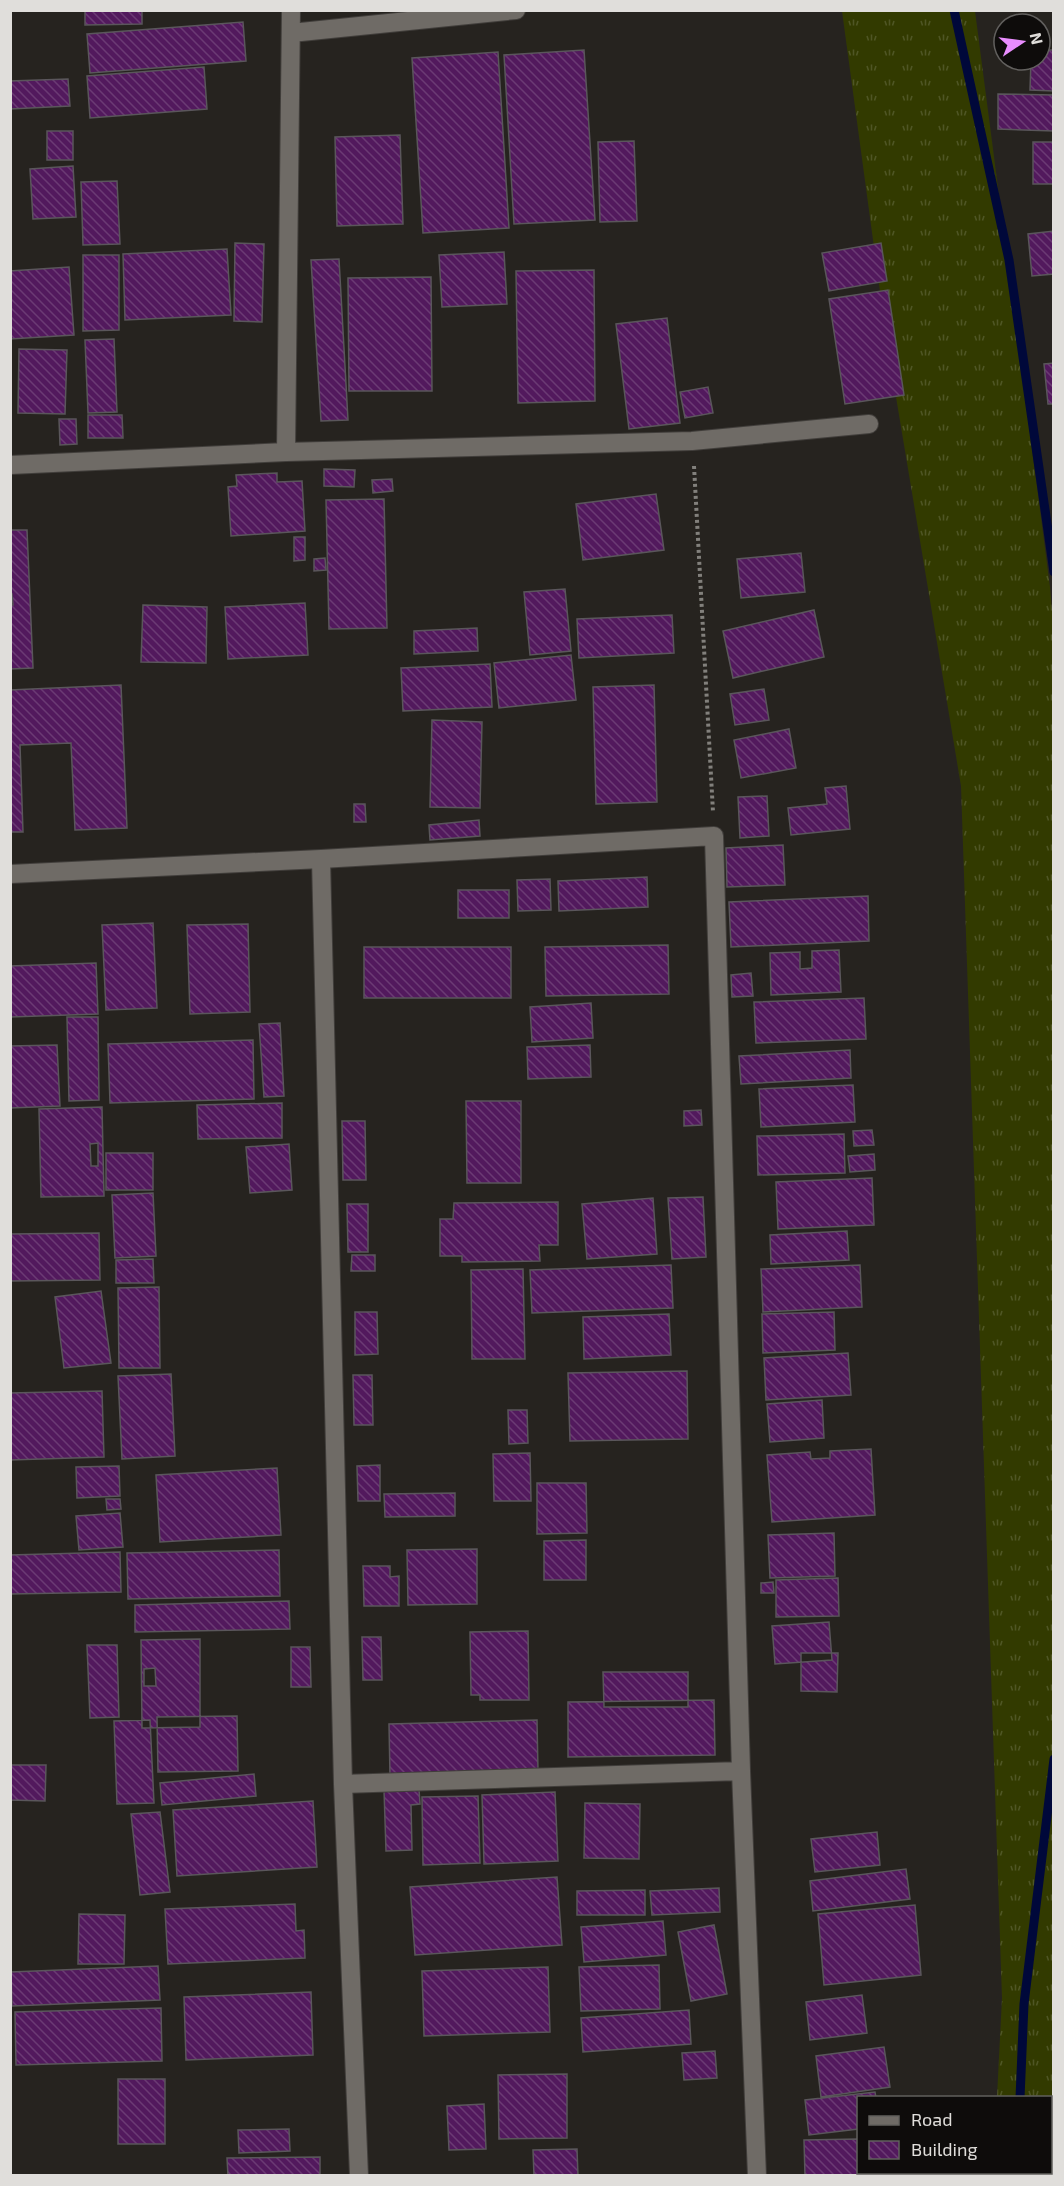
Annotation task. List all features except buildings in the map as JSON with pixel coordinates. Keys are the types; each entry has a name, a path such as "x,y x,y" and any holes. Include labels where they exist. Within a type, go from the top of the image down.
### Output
{"street":[{"path":"286,452 291,10"},
{"path":"291,33 516,10"},
{"path":"10,465 286,452 692,441 868,424"},
{"path":"10,874 714,836 741,1771 757,2175"},
{"path":"321,859 343,1784 359,2175"},
{"path":"343,1784 741,1771"}],"path":[{"path":"692,441 714,836"}],"green space":[{"path":"842,11 975,11 1050,587 1054,634 1054,2116 1052,2145 1052,2096 997,2096 1002,1998 961,786 887,343"}],"waterway":[{"path":"954,10 1009,260 1054,572"},
{"path":"1020,2096 1024,2004 1054,1759"}]}
